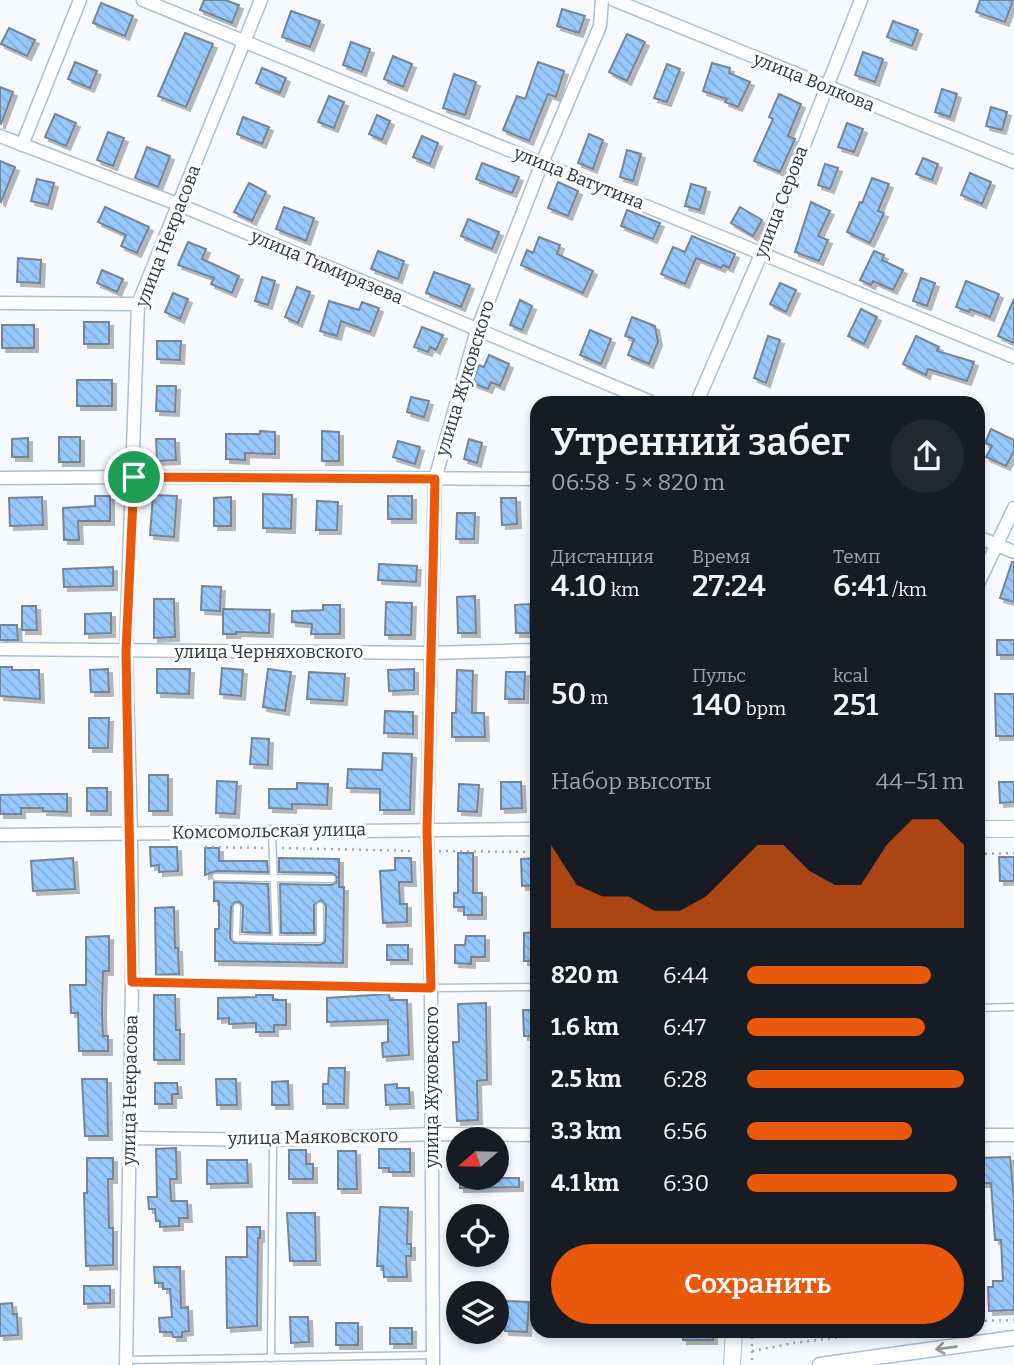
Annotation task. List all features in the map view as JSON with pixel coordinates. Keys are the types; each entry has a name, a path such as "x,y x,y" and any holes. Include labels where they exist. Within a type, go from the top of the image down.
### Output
{"main road":[{"path":"985,829 1014,829"},
{"path":"732,1365 734,1338"}],"street":[{"path":"22,145 80,0"},
{"name":"улица Ватутина","path":"143,0 1014,356"},
{"name":"улица Некрасова","path":"126,1362 132,982 126,652 138,304 261,0"},
{"name":"улица Жуковского","path":"433,1360 431,988 427,830 435,479 477,330 542,163 600,26 602,0"},
{"name":"улица Волкова","path":"614,0 1014,162"},
{"name":"улица Серова","path":"699,396 762,252 859,1"},
{"name":"улица Тимирязева","path":"0,136 180,205 637,396"},
{"path":"0,303 138,304"},
{"path":"0,478 530,479"},
{"path":"985,570 1014,508"},
{"path":"985,540 1014,552"},
{"name":"улица Черняховского","path":"0,649 430,653 530,650"},
{"name":"Комсомольская улица","path":"0,835 530,830"},
{"name":"улица Маяковского","path":"130,1138 273,1140 432,1134 530,1135"},
{"path":"985,1135 1014,1135"},
{"path":"985,1337 1014,1338"},
{"path":"820,1365 971,1338"}],"lane":[{"path":"272,831 276,939"},
{"path":"216,877 332,879"},
{"path":"237,907 236,938 320,939 320,906"},
{"path":"132,982 431,988 530,987"},
{"path":"985,1008 1014,1007"},
{"path":"271,1358 273,1140"},
{"path":"126,1362 271,1358 433,1360"}],"path":[{"path":"194,846 530,852"},
{"path":"985,854 1014,853"},
{"path":"985,1321 1014,1320"},
{"path":"752,1338 752,1365"},
{"path":"752,1352 827,1338"}],"building":[{"path":"204,0 225,0 239,5 232,23 200,10"},
{"path":"980,0 1013,0 1005,22 976,12"},
{"path":"101,3 133,16 125,36 93,23"},
{"path":"562,9 585,16 579,33 557,26"},
{"path":"291,11 320,21 310,47 282,37"},
{"path":"893,21 918,30 912,46 887,37"},
{"path":"9,28 35,40 27,56 1,44"},
{"path":"185,33 213,44 186,107 158,96"},
{"path":"627,34 645,42 627,81 609,72"},
{"path":"351,42 370,49 362,72 343,65"},
{"path":"863,52 883,59 875,82 855,75"},
{"path":"393,56 412,64 403,87 384,79"},
{"path":"75,62 97,71 90,88 68,79"},
{"path":"538,62 564,71 556,97 548,94 529,141 503,130 517,96 525,99"},
{"path":"712,63 730,68 729,73 750,82 738,107 725,102 727,99 703,91"},
{"path":"667,64 680,69 667,102 654,98"},
{"path":"262,68 286,78 280,93 256,83"},
{"path":"454,74 476,82 465,115 443,108"},
{"path":"0,87 13,92 1,124 0,124"},
{"path":"942,89 957,94 950,117 935,112"},
{"path":"779,94 801,104 788,136 795,139 780,172 754,161 773,119 769,117"},
{"path":"329,96 344,102 334,128 318,122"},
{"path":"991,107 1007,112 1002,130 986,126"},
{"path":"55,114 76,123 66,146 45,137"},
{"path":"377,115 390,121 382,140 369,134"},
{"path":"243,117 269,127 262,144 237,134"},
{"path":"847,123 863,129 854,152 838,147"},
{"path":"108,132 124,138 113,166 97,160"},
{"path":"589,134 603,140 593,169 578,163"},
{"path":"422,136 438,143 430,164 413,157"},
{"path":"147,147 170,156 158,187 135,178"},
{"path":"627,150 641,154 633,181 620,177"},
{"path":"923,158 938,164 932,180 916,174"},
{"path":"0,161 15,167 1,202 0,201"},
{"path":"482,163 519,177 512,193 476,179"},
{"path":"825,164 838,168 830,189 818,185"},
{"path":"970,173 991,182 982,204 961,195"},
{"path":"872,178 889,184 878,211 884,213 870,243 847,232"},
{"path":"37,179 54,183 48,205 31,201"},
{"path":"558,182 578,191 568,216 548,208"},
{"path":"249,183 266,192 252,221 234,212"},
{"path":"691,184 706,188 700,210 685,206"},
{"path":"811,202 830,211 818,236 828,240 819,261 795,252"},
{"path":"105,207 149,227 137,253 121,246 126,235 98,222"},
{"path":"284,207 314,218 306,241 276,229"},
{"path":"740,207 762,220 753,236 731,223"},
{"path":"627,210 660,223 653,239 621,226"},
{"path":"468,219 499,232 492,249 461,236"},
{"path":"692,236 735,254 729,268 723,265 721,268 696,258 685,284 661,274 673,247 685,252"},
{"path":"539,237 560,245 557,254 593,271 583,293 521,265 527,250 533,253"},
{"path":"188,242 206,249 202,259 239,276 232,293 211,284 214,278 178,265"},
{"path":"378,251 404,261 398,279 371,269"},
{"path":"874,251 884,255 882,260 903,270 893,290 873,281 871,285 860,280"},
{"path":"18,258 41,260 40,283 17,282"},
{"path":"102,270 123,279 117,292 97,283"},
{"path":"434,272 470,285 461,307 426,293"},
{"path":"262,277 275,281 268,305 255,301"},
{"path":"921,278 935,283 927,306 913,301"},
{"path":"966,281 999,294 990,317 956,307"},
{"path":"780,283 796,290 786,312 770,304"},
{"path":"297,287 310,292 298,323 285,317"},
{"path":"173,293 188,299 180,319 165,312"},
{"path":"1014,299 1014,343 998,336"},
{"path":"520,300 532,306 522,330 510,325"},
{"path":"329,301 359,310 362,302 379,308 370,332 341,321 337,336 320,331"},
{"path":"861,309 877,317 864,344 848,336"},
{"path":"632,317 655,326 658,342 649,364 628,355 634,339 625,336"},
{"path":"84,322 109,322 109,344 84,344"},
{"path":"2,325 34,325 34,348 2,348"},
{"path":"422,327 443,335 436,350 430,347 428,352 414,347"},
{"path":"590,330 611,339 601,364 580,355"},
{"path":"768,336 780,340 766,383 754,378"},
{"path":"916,336 939,347 937,351 974,362 967,381 928,369 926,375 903,364"},
{"path":"157,341 181,341 180,360 157,359"},
{"path":"489,355 509,364 500,386 491,382 488,389 472,383 479,365 484,367"},
{"path":"77,380 112,380 112,406 77,406"},
{"path":"157,386 176,386 175,412 156,411"},
{"path":"411,397 429,401 424,417 407,412"},
{"path":"991,429 1014,440 1014,451 1006,466 986,457 992,446 985,443"},
{"path":"260,431 275,432 275,454 245,453 245,460 226,459 226,434 260,434"},
{"path":"322,431 339,432 339,461 322,461"},
{"path":"59,437 80,437 80,462 59,462"},
{"path":"28,438 28,457 12,457 12,439"},
{"path":"156,439 175,439 176,460 157,461"},
{"path":"469,439 482,443 477,463 464,459"},
{"path":"398,441 420,447 415,464 393,457"},
{"path":"263,494 292,495 291,529 263,528"},
{"path":"153,495 177,496 174,537 150,535"},
{"path":"95,496 110,496 110,521 78,521 79,540 64,540 63,508 95,506"},
{"path":"388,496 412,496 412,519 388,519"},
{"path":"42,497 43,525 10,526 9,498"},
{"path":"231,497 231,526 214,526 214,498"},
{"path":"501,498 516,498 517,524 502,525"},
{"path":"317,501 338,502 337,530 316,530"},
{"path":"457,513 475,513 474,539 456,539"},
{"path":"1014,562 1014,602 1000,598"},
{"path":"379,564 417,566 416,582 378,580"},
{"path":"113,567 113,586 64,587 63,569"},
{"path":"202,586 221,587 220,611 201,610"},
{"path":"475,596 476,633 458,633 457,597"},
{"path":"154,599 174,599 175,637 154,638"},
{"path":"386,602 412,603 411,635 385,635"},
{"path":"530,604 530,633 516,633 515,605"},
{"path":"323,605 340,605 340,634 311,634 312,624 292,622 292,611 323,610"},
{"path":"22,606 36,606 37,630 22,630"},
{"path":"223,609 270,610 269,633 223,634"},
{"path":"111,613 111,633 85,634 85,614"},
{"path":"0,625 17,625 18,640 0,640"},
{"path":"997,640 1014,640 1014,655 997,655"},
{"path":"0,667 39,670 40,699 0,696"},
{"path":"222,668 243,670 241,696 220,694"},
{"path":"108,669 109,692 91,692 90,670"},
{"path":"157,669 190,669 189,694 157,693"},
{"path":"268,669 291,672 285,711 263,707"},
{"path":"414,669 414,690 389,691 388,670"},
{"path":"457,670 473,671 472,713 484,713 485,737 452,737 452,713 456,713"},
{"path":"309,672 345,674 343,701 307,699"},
{"path":"506,672 525,672 524,699 505,699"},
{"path":"995,694 1014,694 1014,736 996,736"},
{"path":"385,711 413,712 413,734 384,733"},
{"path":"89,718 109,718 108,748 89,748"},
{"path":"252,738 269,739 268,765 250,764"},
{"path":"383,753 412,754 410,810 380,810 380,789 347,788 348,769 382,770"},
{"path":"149,775 168,775 168,811 149,811"},
{"path":"217,781 237,782 235,814 216,813"},
{"path":"501,782 521,782 522,808 501,809"},
{"path":"999,782 1014,782 1014,802 1000,803"},
{"path":"297,783 328,784 327,805 292,804 292,809 269,808 269,789 297,789"},
{"path":"459,784 479,785 477,812 458,811"},
{"path":"87,788 107,788 107,811 87,811"},
{"path":"67,794 67,812 21,808 21,814 0,814 0,795"},
{"path":"150,847 177,847 178,871 159,872 159,865 151,866"},
{"path":"205,848 219,848 219,861 267,861 268,872 216,871 205,875"},
{"path":"458,853 473,853 473,893 482,893 482,915 464,915 464,907 454,907 454,893 458,893"},
{"path":"999,857 1014,857 1014,881 1000,881"},
{"path":"73,858 75,889 33,891 31,861"},
{"path":"279,858 339,859 339,887 344,887 343,963 215,961 215,929 219,929 219,901 214,901 214,882 268,884 270,933 242,932 243,906 235,902 231,907 230,938 234,943 320,945 325,942 326,906 321,900 314,905 314,933 281,933 280,884 332,885 337,877 332,873 279,872"},
{"path":"395,858 411,858 412,882 399,882 400,904 407,904 407,922 383,923 380,871 395,870"},
{"path":"530,858 530,885 522,886 521,859"},
{"path":"174,907 179,974 156,975 155,908"},
{"path":"524,933 530,933 530,961 524,961"},
{"path":"109,936 109,971 103,971 102,1013 103,1036 108,1036 108,1051 79,1051 78,1013 71,1013 70,985 86,985 86,937"},
{"path":"466,936 485,936 485,957 471,957 471,964 455,963 455,945 465,945"},
{"path":"387,945 408,945 408,960 387,960"},
{"path":"389,994 390,1000 407,1000 409,1055 383,1057 382,1043 388,1042 388,1020 327,1022 327,998"},
{"path":"154,995 175,995 176,1030 180,1030 180,1060 154,1060"},
{"path":"273,995 273,1000 286,1000 286,1025 274,1025 274,1032 256,1032 256,1023 229,1024 229,1018 218,1019 218,998"},
{"path":"486,1003 487,1080 477,1081 478,1120 457,1121 453,1042 459,1042 458,1004"},
{"path":"523,1010 530,1010 530,1036 524,1036"},
{"path":"329,1068 345,1068 344,1104 323,1104 323,1084 328,1084"},
{"path":"82,1079 107,1079 108,1136 85,1136"},
{"path":"216,1079 236,1079 237,1105 217,1105"},
{"path":"288,1081 289,1105 272,1105 272,1082"},
{"path":"155,1083 177,1083 178,1094 172,1094 172,1104 155,1104"},
{"path":"397,1084 397,1088 409,1088 410,1104 386,1105 385,1085"},
{"path":"176,1148 177,1179 170,1179 171,1201 187,1201 188,1218 179,1218 179,1226 160,1227 160,1221 156,1221 155,1209 149,1209 148,1197 157,1197 156,1149"},
{"path":"379,1149 410,1149 410,1172 389,1172 389,1168 379,1168"},
{"path":"289,1150 306,1150 306,1164 313,1164 313,1179 289,1179"},
{"path":"338,1151 356,1151 357,1189 338,1189"},
{"path":"1010,1157 1014,1199 1014,1310 989,1311 988,1287 993,1287 993,1281 1003,1281 1001,1240 995,1240 991,1183 985,1183 985,1158"},
{"path":"87,1158 113,1158 113,1179 108,1179 109,1228 113,1228 113,1265 86,1266 84,1193 87,1193"},
{"path":"207,1160 247,1160 248,1183 207,1184"},
{"path":"509,1178 519,1178 519,1187 509,1187"},
{"path":"380,1207 408,1208 407,1244 411,1244 411,1256 406,1256 407,1277 384,1277 383,1266 377,1266"},
{"path":"287,1213 315,1213 316,1261 290,1261"},
{"path":"247,1227 260,1227 257,1326 227,1328 226,1257 247,1257"},
{"path":"154,1267 180,1267 181,1308 188,1307 189,1331 182,1332 182,1337 173,1337 172,1332 160,1332 159,1318 172,1317 170,1289 163,1289 163,1283 155,1283"},
{"path":"84,1286 110,1286 110,1303 84,1304"},
{"path":"509,1301 529,1302 527,1332 509,1331"},
{"path":"12,1303 13,1314 17,1314 18,1335 0,1336 0,1304"},
{"path":"290,1317 308,1317 309,1342 291,1343"},
{"path":"336,1323 358,1323 358,1345 336,1345"},
{"path":"390,1328 412,1328 412,1344 390,1344"},
{"path":"683,1338 713,1338 713,1340"}],"route":[{"path":"134,477 435,479 427,830 431,988 132,982 126,652 134,477"}]}
